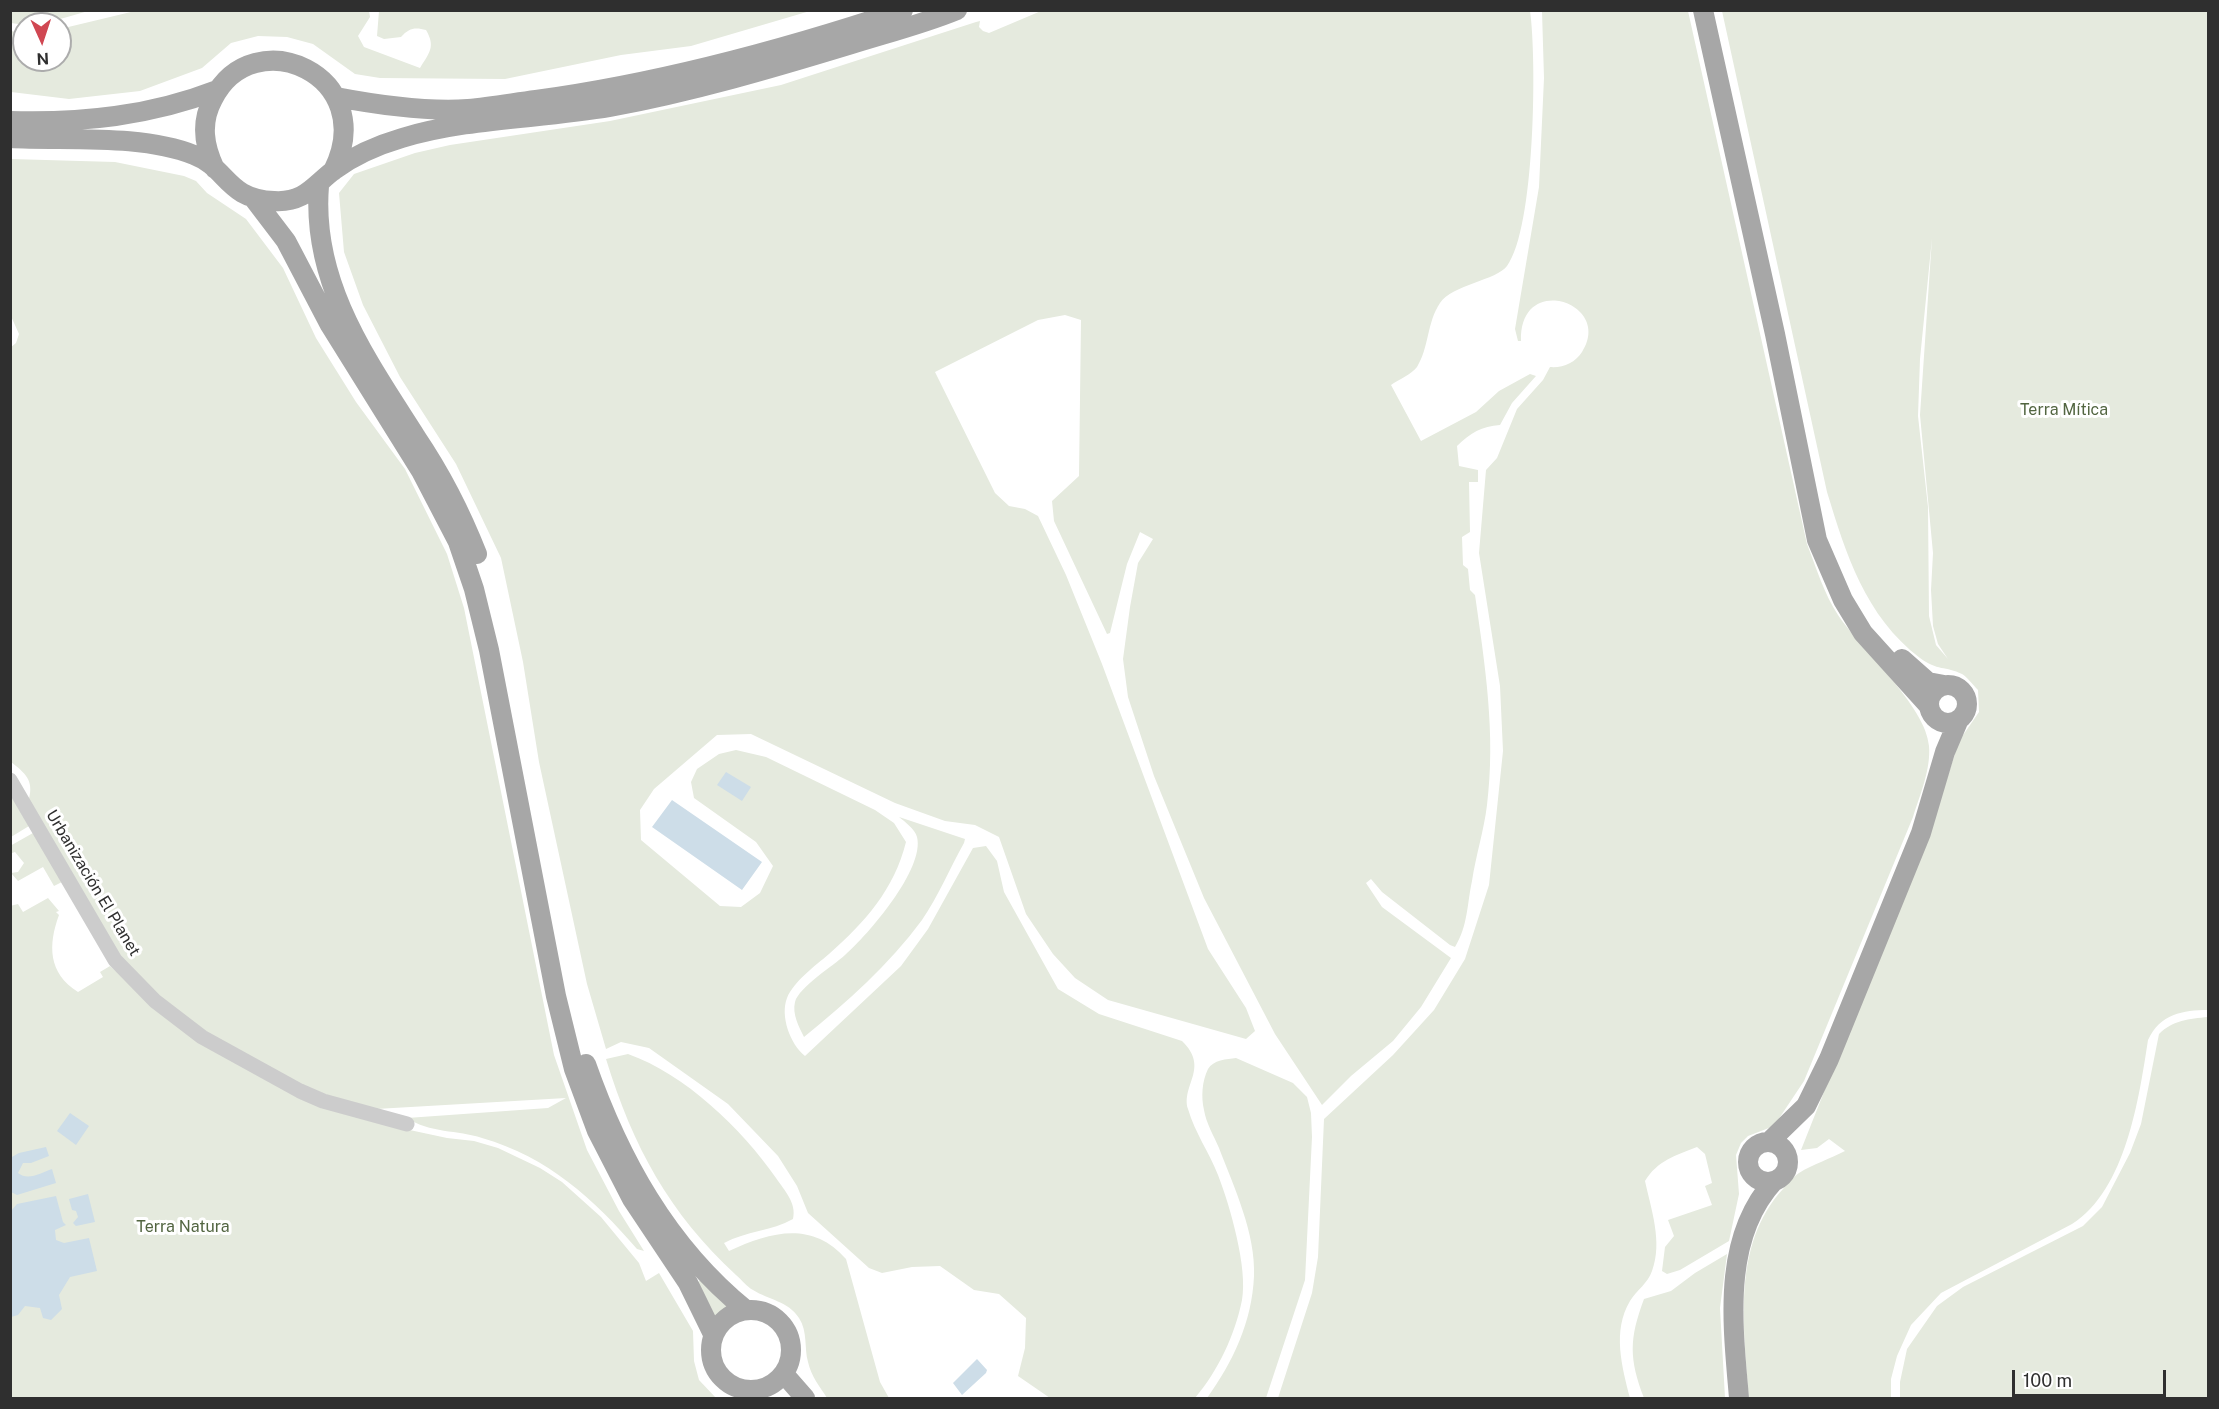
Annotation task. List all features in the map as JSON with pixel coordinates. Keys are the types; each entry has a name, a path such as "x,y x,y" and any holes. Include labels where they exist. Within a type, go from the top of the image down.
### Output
{"main road":[{"path":"336,97 369,104 467,109 573,95 652,81 798,44 903,10"},
{"path":"333,171 375,146 427,131 610,106 700,86 784,65 957,10"},
{"path":"1703,10 1766,289 1817,540 1843,600 1863,633 1932,712 1949,722 1959,719"},
{"path":"1715,10 1779,298 1828,536 1854,596 1869,621 1917,675 1928,682 1954,686 1964,693 1967,705 1940,766 1921,833 1829,1059 1806,1106 1786,1170 1774,1181 1750,1213 1741,1240 1736,1266 1733,1327 1739,1398"},
{"path":"10,138 117,141 170,148 196,156 217,171 233,188 254,199 277,202 299,197 319,186 333,171 342,154 345,134 344,115 336,97 321,78 302,66 278,61 255,63 234,74 217,90 207,110 204,131 207,152 217,171"},
{"path":"10,121 57,122 136,114 183,104 217,90"},
{"path":"319,186 317,211 324,261 344,319 370,366 417,437 453,499 487,585 502,648 561,960 577,1031 595,1090 624,1157 658,1215 703,1271 746,1310"},
{"path":"254,199 286,241 330,325 427,481 458,542 474,589 489,650 554,986 574,1069 597,1131 632,1199 688,1283 713,1335"},
{"path":"1940,766 1939,734 1932,712 1934,691 1944,685"},
{"path":"1750,1213 1748,1159 1752,1148 1770,1142 1806,1106"},
{"path":"1770,1142 1782,1148 1788,1160"},
{"path":"1748,1168 1758,1180 1774,1181"},
{"path":"746,1310 765,1312 784,1327 792,1350 784,1374 762,1394 738,1389 722,1379 712,1362 710,1352 713,1335 730,1315 746,1310"},
{"path":"784,1374 805,1398"}],"street":[{"name":"Urbanización El Planet","path":"10,780 115,960 155,1001 202,1037 300,1091 323,1101 407,1124"}],"green space":[{"path":"11,10 88,11 72,16 72,12 12,12 11,23"},
{"path":"135,11 369,11 370,17 358,36 364,47 420,68 431,46 426,30 412,29 401,37 384,39 377,36 379,11 810,11 691,46 621,55 505,79 380,78 355,74 313,44 287,37 258,36 231,43 202,68 140,91 69,99 11,92 11,31 12,72 72,72 72,26"},
{"path":"1041,11 1530,11 1533,66 1532,143 1523,217 1516,246 1507,266 1502,271 1454,292 1440,303 1417,367 1391,385 1421,441 1476,412 1499,391 1530,374 1536,376 1512,403 1500,425 1477,431 1457,446 1459,466 1478,470 1478,482 1469,482 1470,532 1462,537 1463,565 1468,569 1470,590 1475,595 1488,700 1490,752 1486,814 1465,923 1455,947 1382,892 1371,879 1366,883 1382,907 1451,958 1421,1007 1393,1041 1351,1076 1322,1105 1275,1034 1204,898 1154,776 1128,697 1123,659 1130,607 1138,563 1153,539 1140,532 1127,564 1110,633 1107,634 1054,521 1052,501 1079,476 1081,320 1065,315 1038,320 935,372 995,493 1009,506 1025,509 1038,516 1066,575 1102,664 1208,949 1246,1008 1255,1031 1246,1039 1108,1000 1075,978 1053,954 1026,914 999,837 975,825 945,821 895,803 751,734 717,735 654,789 640,810 641,840 720,906 741,907 760,893 773,866 756,842 694,798 691,782 697,769 719,754 736,750 766,757 875,810 894,823 906,842 901,859 886,890 855,930 800,980 787,998 785,1013 788,1029 795,1044 805,1056 901,966 928,929 973,848 986,846 997,861 1004,892 1058,989 1099,1014 1182,1041 1194,1060 1187,1100 1188,1109 1228,1203 1237,1237 1243,1287 1239,1313 1230,1339 1211,1376 1195,1398 1050,1398 1018,1376 1025,1348 1026,1318 999,1294 974,1290 940,1266 912,1267 882,1273 869,1268 808,1213 797,1186 778,1156 728,1104 649,1048 621,1042 606,1049 587,984 539,762 523,662 501,558 456,464 400,377 363,305 344,252 339,193 354,174 415,153 450,145 610,121 781,85 976,22 980,21 979,27 989,33"},
{"path":"1542,11 1688,11 1807,544 1824,589 1838,615 1905,696 1917,714 1925,730 1929,746 1927,773 1913,817 1804,1081 1774,1126 1748,1136 1741,1143 1736,1155 1739,1194 1729,1241 1680,1270 1667,1274 1662,1271 1665,1247 1674,1236 1668,1220 1712,1205 1705,1186 1712,1183 1705,1154 1697,1147 1674,1156 1655,1168 1645,1181 1655,1226 1656,1249 1650,1275 1630,1301 1621,1324 1620,1349 1630,1398 1278,1398 1312,1293 1318,1257 1324,1119 1393,1055 1434,1010 1465,959 1489,885 1503,751 1500,686 1479,553 1486,470 1497,458 1517,409 1543,380 1550,367 1568,364 1579,356 1588,335 1586,320 1576,309 1563,302 1548,301 1534,306 1524,319 1521,341 1518,341 1515,329 1539,187 1544,78"},
{"name":"Terra Mítica","path":"1722,11 2208,11 2208,1010 2173,1015 2153,1031 2148,1040 2140,1088 2127,1141 2105,1189 2090,1209 2072,1224 1941,1293 1911,1325 1897,1356 1891,1379 1891,1398 1749,1398 1745,1344 1745,1289 1748,1262 1755,1236 1766,1211 1793,1178 1804,1170 1845,1151 1829,1139 1817,1148 1801,1150 1942,794 1959,741 1979,712 1978,690 1966,677 1937,667 1920,658 1901,641 1871,603 1850,561 1827,492","holes":["1932,238 1920,415 1933,553 1931,590 1933,626 1938,644 1948,659 1936,645 1929,616 1928,507 1918,416 1920,359"]},
{"path":"11,159 115,162 184,176 196,181 207,193 246,219 283,268 316,338 356,402 405,469 447,554 464,608 554,1055 587,1150 619,1211 644,1251 637,1249 604,1213 568,1182 528,1156 473,1135 434,1129 407,1118 548,1108 566,1098 376,1109 315,1094 215,1039 177,1013 120,958 29,799 30,787 27,777 11,762 10,348 16,343 19,334 10,314"},
{"path":"10,794 29,826 11,837 10,837"},
{"path":"899,817 965,839 964,843 933,902 909,937 867,982 804,1037 794,1011 798,996 809,983 845,955 867,933 893,900 912,866 917,850 917,837 912,828"},
{"path":"33,833 62,882 54,886 43,867 18,881 11,873 18,872 24,863 15,852 12,853 10,846"},
{"name":"Terra Natura","path":"48,898 59,911 56,912 59,915 53,937 53,958 61,976 78,992 103,977 100,972 110,966 191,1036 405,1129 474,1141 498,1148 540,1168 562,1182 601,1217 639,1263 646,1281 659,1273 693,1331 694,1361 699,1380 716,1398 11,1398 10,906 18,904 23,912"},
{"path":"2208,1017 2208,1398 1900,1398 1900,1382 1907,1349 1937,1306 1963,1287 2083,1226 2102,1207 2130,1153 2141,1124 2159,1034 2176,1023"},
{"path":"628,1054 670,1075 711,1105 747,1141 789,1197 794,1213 793,1219 724,1243 729,1251 775,1235 805,1234 833,1247 846,1259 880,1382 889,1398 827,1398 809,1367 804,1329 795,1312 749,1287 712,1252 691,1227 656,1177 641,1150 617,1091 606,1059"},
{"path":"1236,1058 1293,1083 1307,1097 1311,1113 1312,1137 1305,1280 1266,1398 1207,1398 1240,1341 1249,1309 1254,1276 1254,1260 1248,1227 1219,1148 1206,1120 1203,1100 1204,1079 1210,1066 1220,1060"},
{"path":"1727,1254 1720,1308 1725,1398 1644,1398 1633,1360 1633,1338 1644,1299 1671,1291"},
{"path":"702,1279 731,1309 716,1322 695,1284"}],"shaded area":[{"path":"726,772 751,787 742,801 717,785"},
{"path":"672,800 762,862 742,890 652,827"},
{"path":"70,1113 89,1126 76,1145 57,1131"},
{"path":"46,1147 49,1156 31,1163 23,1163 18,1173 30,1176 52,1169 56,1183 17,1195 11,1192 12,1157 19,1153"},
{"path":"88,1194 95,1222 76,1226 73,1223 78,1217 76,1211 72,1210 69,1199"},
{"path":"56,1196 63,1222 66,1225 55,1230 56,1240 64,1243 89,1238 97,1271 70,1277 59,1295 62,1309 51,1320 43,1318 40,1308 25,1306 18,1315 11,1317 11,1211 17,1204"},
{"path":"977,1359 987,1370 986,1373 962,1395 953,1383"}]}
